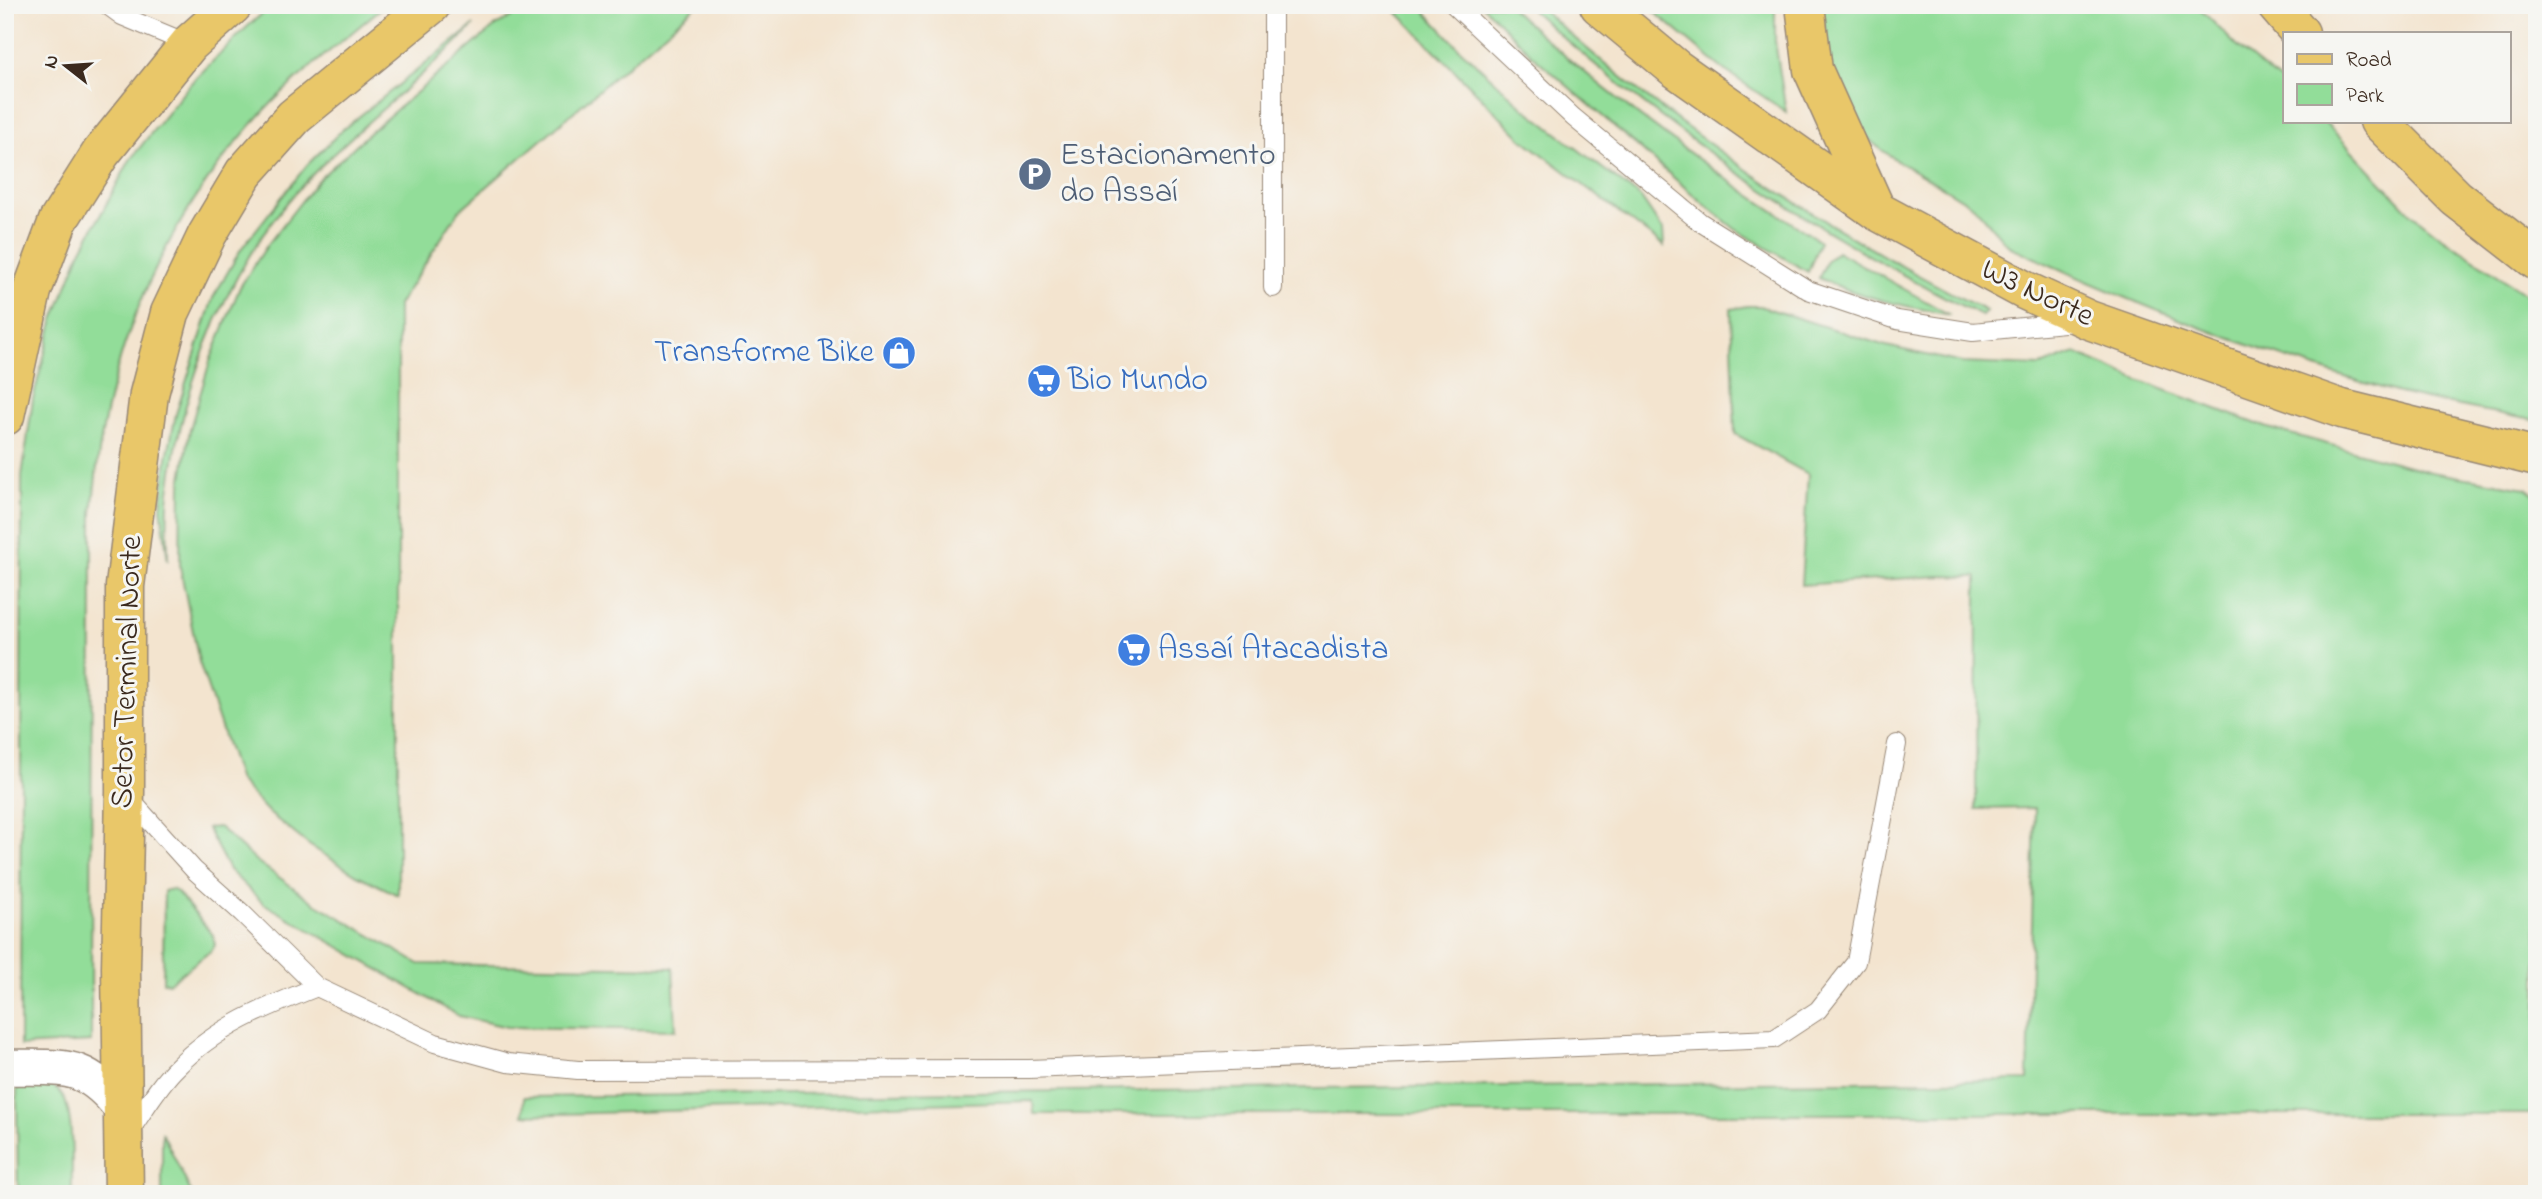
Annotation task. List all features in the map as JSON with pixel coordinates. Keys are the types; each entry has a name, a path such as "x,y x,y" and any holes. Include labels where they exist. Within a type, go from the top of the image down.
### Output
{"main road":[{"path":"5,416 32,291 58,221 100,153 189,44 233,5"},
{"name":"Setor Terminal Norte","path":"124,1194 121,967 125,792 125,586 149,394 170,313 206,235 244,173 294,117 431,5"},
{"name":"W3 Norte","path":"1600,5 1675,68 1877,211 1982,269 2089,320 2342,409 2537,457"},
{"path":"1805,5 1813,70 1877,211"},
{"path":"2276,5 2299,32"},
{"path":"2380,122 2456,198 2537,261"}],"street":[{"path":"5,1067 71,1069 93,1078 123,1125"}],"lane":[{"path":"107,5 122,16 189,44"},
{"path":"1273,5 1273,288"},
{"path":"1454,5 1573,117 1700,222 1808,290 1897,320 1973,332 2089,320"},
{"path":"125,792 194,870 317,988 435,1043 508,1063 578,1070 1029,1069 1774,1039 1818,1010 1856,962 1897,744"},
{"path":"123,1125 175,1069 205,1042 257,1011 317,988"}],"green space":[{"path":"272,5 385,5 293,82 235,144 207,181 160,260 125,345 102,434 92,513 91,1042 20,1046 22,476 33,399 53,322 80,253 130,160 191,83"},
{"path":"531,5 697,5 459,211 398,305 398,895 357,875 309,845 269,813 239,781 199,662 180,567 181,485 190,429 210,361 240,287 268,244 318,180 371,131 493,28"},
{"path":"1390,5 1419,5 1461,50 1523,107 1641,198 1663,230 1664,246 1521,138"},
{"path":"1482,5 1508,5 1620,101 1738,187 1820,241 1808,272 1735,229 1704,204 1533,56"},
{"path":"1526,5 1537,5 1641,93 1751,173 1866,246 1986,311 1982,316 1920,284 1801,214 1743,176 1632,94"},
{"path":"1646,5 1775,5 1775,41 1786,112 1720,67"},
{"path":"1822,5 2196,5 2239,48 2283,83 2283,122 2325,122 2412,214 2537,302 2537,421 2396,392 2297,362 2152,308 2009,246 1974,207 1894,159 1860,130 1845,112 1834,90"},
{"path":"474,25 310,177 256,245 234,283 215,323 186,407 169,492 168,561 161,507 167,458 176,414 213,298 241,249 307,165 342,130"},
{"path":"1837,251 1950,315 1867,296 1819,278 1827,260"},
{"path":"1760,306 1886,346 1962,363 2041,366 2075,353 2138,380 2268,428 2431,472 2526,488 2537,496 2537,1114 1034,1114 1033,1101 523,1115 524,1097 2028,1080 2035,808 1976,809 1977,577 1940,576 1801,585 1808,474 1735,434 1731,309"},
{"path":"219,827 255,860 312,901 419,964 673,968 676,1030 507,1027 459,1016 263,903 229,870 207,828"},
{"path":"172,889 213,935 215,945 169,983 163,982 164,891"},
{"path":"20,1084 50,1085 64,1098 70,1123 72,1194 18,1194 17,1090"},
{"path":"162,1132 192,1194 162,1194"}],"place":[{"name":"Estacionamento do Assaí","path":"1035,174"},
{"name":"Transforme Bike","path":"899,353"},
{"name":"Bio Mundo","path":"1044,381"},
{"name":"Assaí Atacadista","path":"1134,650"}]}
